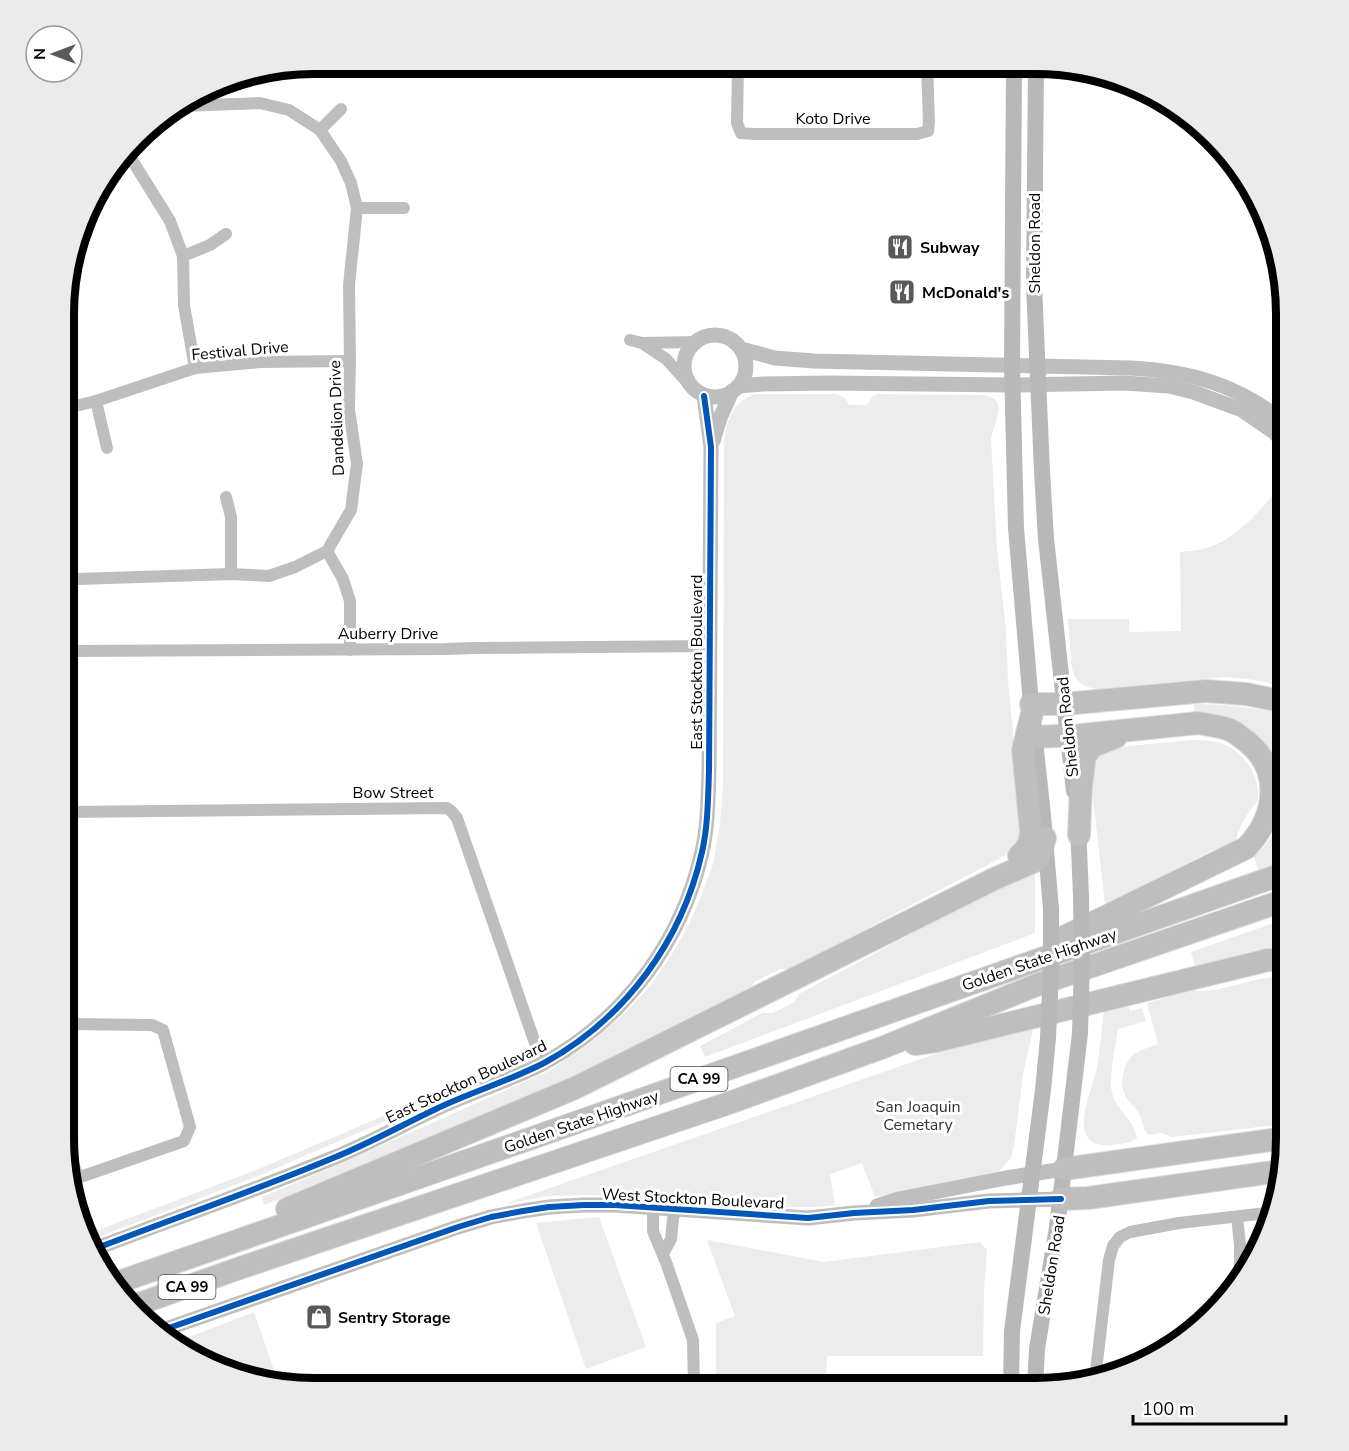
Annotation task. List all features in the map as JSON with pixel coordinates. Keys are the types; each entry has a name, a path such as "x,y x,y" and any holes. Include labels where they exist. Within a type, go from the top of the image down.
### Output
{"highway":[{"path":"994,879 1026,850 1029,842 1030,817 1023,750 1032,708 1206,691 1246,693 1276,700"},
{"path":"968,984 1246,848 1264,824 1270,807 1271,778 1266,763 1258,751 1231,730 1198,723 1068,736 1035,737"},
{"path":"1079,835 1085,756 1093,746 1134,730"},
{"path":"120,1279 575,1088 994,879 1033,862 1039,857 1045,838"},
{"name":"Golden State Highway","path":"121,1280 1276,876"},
{"name":"Golden State Highway","path":"140,1303 729,1102 884,1047 1034,986 1276,903"},
{"path":"884,1047 936,1041 1268,960 1276,960"},
{"path":"1064,1169 1276,1139"},
{"path":"1061,1199 1088,1198 1272,1172"}],"main road":[{"name":"Sheldon Road","path":"1011,1378 1012,1331 1048,1038 1051,971 1051,909 1016,528 1012,385 1014,74"},
{"name":"Sheldon Road","path":"1036,74 1034,285 1046,539 1079,835 1082,960 1080,1033 1061,1199 1037,1349 1036,1378"}],"street":[{"name":"Koto Drive","path":"738,74 737,123 741,133 753,134 917,134 928,131 927,74"},
{"name":"Dandelion Drive","path":"195,106 260,103 288,110 320,130 341,161 351,183 357,208 349,285 349,409 357,464 351,510 327,551"},
{"path":"320,130 341,109"},
{"path":"131,158 170,221 183,256 183,305 195,368"},
{"path":"357,208 404,208"},
{"path":"183,256 210,245 226,234"},
{"path":"689,384 685,375 685,357 696,342 705,337 715,336 729,340 741,349 746,364 742,380 735,389 724,396 714,397 704,396 696,391 689,384 666,359 636,341 696,342"},
{"path":"741,349 775,358 842,362 1139,368 1188,375 1210,381 1236,391 1276,416"},
{"name":"Festival Drive","path":"74,406 195,368 260,362 350,361"},
{"path":"828,383 830,375 838,371 909,371 934,364"},
{"path":"735,389 763,384 828,383 1012,385 1124,383 1169,386 1242,410 1276,434"},
{"name":"East Stockton Boulevard","path":"711,447 720,418 735,389"},
{"name":"East Stockton Boulevard","path":"100,1247 335,1157 440,1107 544,1062 584,1037 628,997 663,951 690,895 703,850 707,816 711,447 704,396"},
{"path":"96,401 107,448"},
{"path":"226,497 231,517 231,574"},
{"path":"74,578 231,574 269,576 295,567 327,551 343,579 350,601 350,650"},
{"name":"Auberry Drive","path":"74,651 710,646"},
{"name":"Bow Street","path":"74,812 447,808 457,818 535,1043 544,1062"},
{"path":"74,1024 152,1025 163,1030 190,1127 183,1141 77,1178"},
{"name":"West Stockton Boulevard","path":"854,1213 898,1199 1064,1169"},
{"name":"West Stockton Boulevard","path":"168,1328 458,1227 491,1217 549,1207 615,1206 808,1218 989,1202 1061,1199"},
{"path":"653,1208 654,1231 693,1340 694,1378"},
{"path":"663,1254 671,1239 674,1210"},
{"path":"1096,1369 1109,1260 1113,1246 1120,1238 1130,1232 1179,1223 1263,1214"},
{"path":"1237,1217 1240,1262"}],"green space":[{"path":"754,394 835,394 844,398 849,405 867,405 873,396 878,394 981,395 996,400 998,411 991,439 997,549 1023,831 1010,853 790,969 780,969 754,982 749,992 691,1023 424,1146 264,1205 262,1197 549,1071 590,1043 626,1012 651,985 674,951 689,924 713,864 720,824 723,784 724,442 732,413 740,402"},
{"path":"1276,492 1276,685 1225,677 1098,689 1088,687 1078,681 1072,668 1068,619 1129,619 1129,632 1181,631 1180,552 1216,545 1258,512"},
{"path":"1194,704 1240,707 1276,713 1276,772 1195,717"},
{"path":"1191,740 1220,743 1243,758 1257,784 1257,802 1244,820 1236,841 1226,847 1213,850 1105,905 1090,771 1099,752 1109,748"},
{"path":"1276,826 1276,863 1258,870 1254,856 1270,839"},
{"path":"1032,869 1035,871 1035,933 705,1057 700,1046 762,1013 773,1013 794,1002 799,994"},
{"path":"1276,922 1276,949 1256,950 1195,966 1191,952"},
{"path":"1276,976 1276,1125 1172,1137 1161,1133 1148,1135 1137,1110 1123,1091 1122,1080 1126,1064 1132,1056 1158,1044 1147,1003 1166,998 1173,992 1220,989"},
{"path":"1119,1005 1129,1007 1130,1011 1142,1008 1146,1021 1118,1029 1111,1073 1113,1096 1133,1126 1137,1138 1126,1143 1106,1145 1094,1143 1087,1136 1084,1126 1085,1114 1097,1068 1104,1008"},
{"name":"San Joaquin Cemetary","path":"1033,1029 1023,1075 1014,1146 1011,1158 998,1173 875,1197 862,1163 830,1174 835,1205 815,1207 587,1195 548,1196 504,1204 938,1053"},
{"path":"525,1045 524,1056 516,1065 258,1176 96,1238 93,1232 256,1170 518,1059"},
{"path":"599,1217 646,1347 586,1369 536,1223"},
{"path":"707,1240 824,1262 980,1242 987,1250 983,1356 827,1356 826,1378 716,1378 716,1323 735,1316"},
{"path":"254,1312 275,1374 237,1365 208,1353 191,1343 189,1337"}],"cycle path":[{"path":"100,1247 333,1158 449,1103 544,1063 573,1045 600,1024 646,974 665,946 693,885 707,822 711,447 704,396"},
{"path":"168,1328 458,1227 491,1217 549,1207 615,1205 808,1218 913,1210 989,1201 1061,1199"}],"place":[{"name":"Subway","path":"900,247"},
{"name":"McDonald's","path":"902,292"},
{"name":"Sentry Storage","path":"319,1317"}]}
